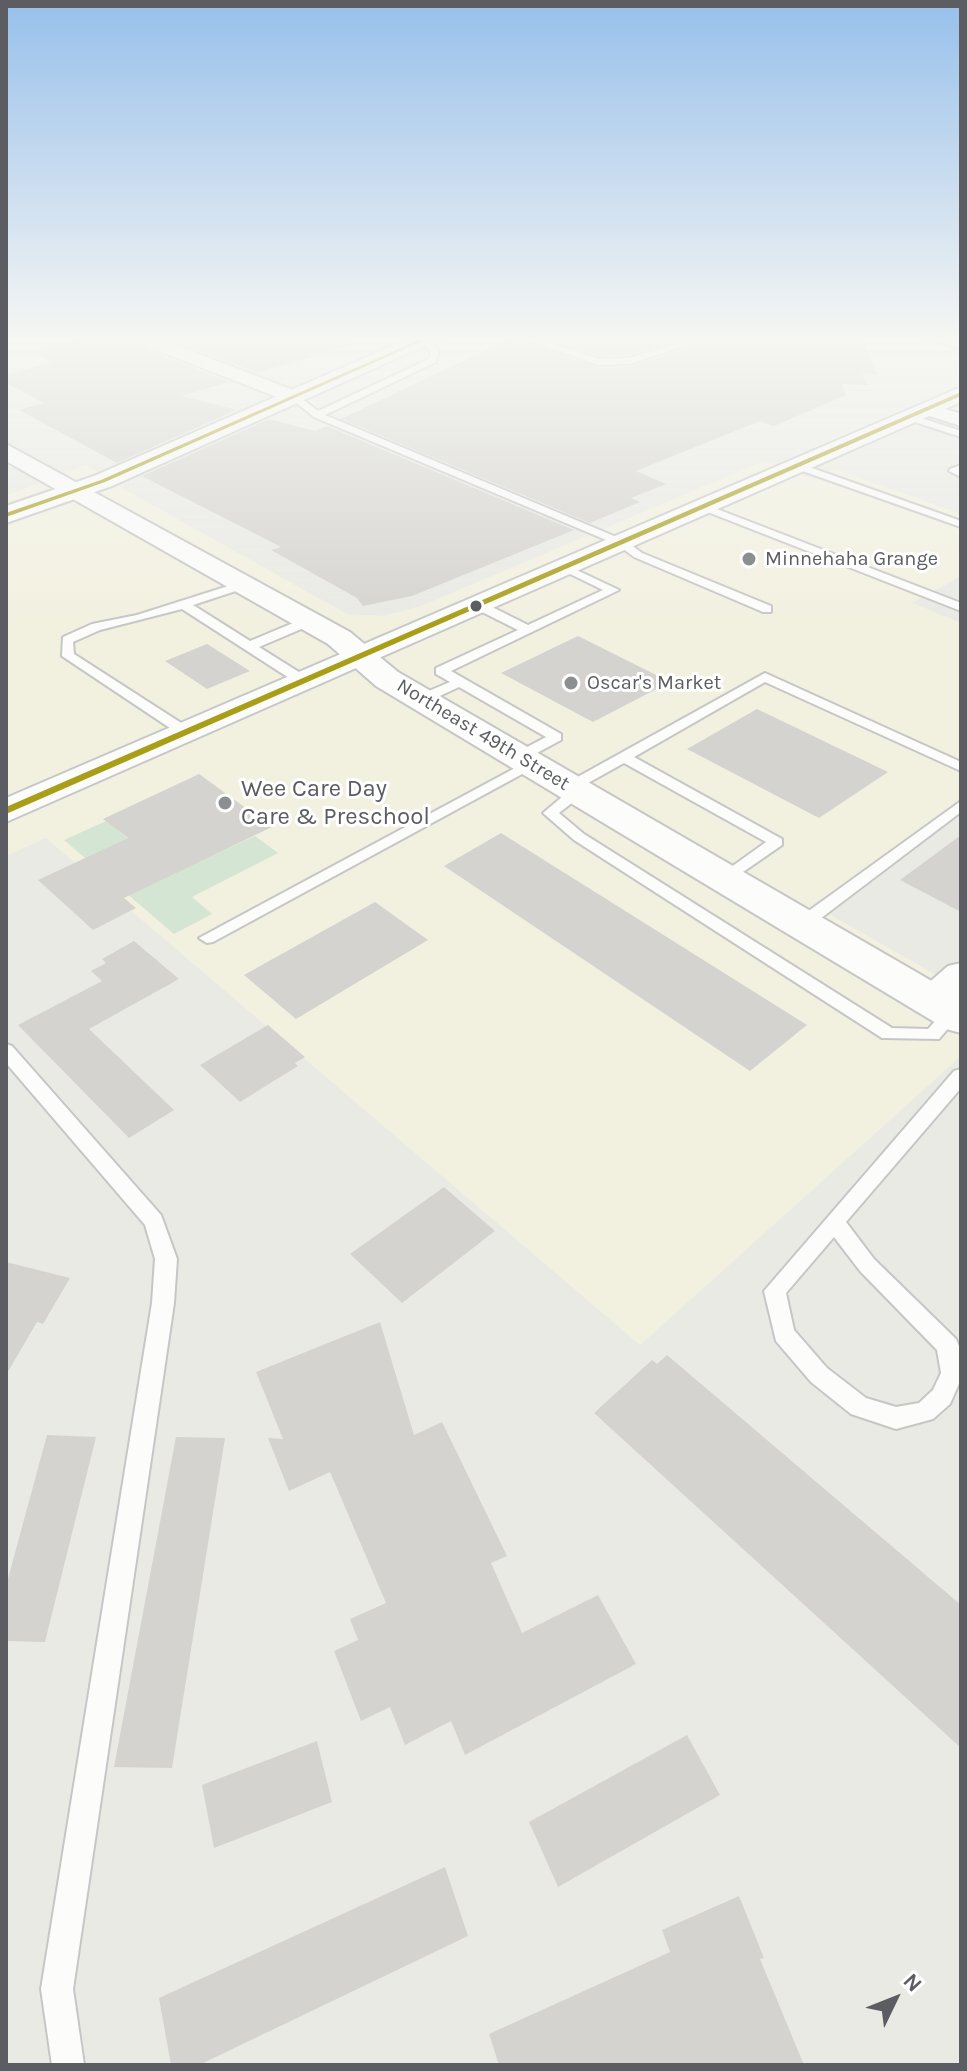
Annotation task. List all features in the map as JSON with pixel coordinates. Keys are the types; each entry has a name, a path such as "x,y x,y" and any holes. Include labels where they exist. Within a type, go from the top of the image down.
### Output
{"main road":[{"path":"6,515 78,491 212,433"},
{"path":"6,811 874,433"},
{"name":"Northeast 49th Street","path":"6,451 339,638 387,679 948,1011"}],"street":[{"path":"948,1011 961,975"}],"lane":[{"path":"359,433 622,543 638,555 767,609"},
{"path":"798,466 958,524"},
{"path":"704,507 961,607"},
{"path":"207,938 525,760 556,737 441,671 613,590 566,568"},
{"path":"187,733 68,656 67,640 96,627 244,585"},
{"path":"183,604 305,682"},
{"path":"480,606 528,630"},
{"path":"249,646 309,621"},
{"path":"948,1011 933,1035 888,1034 579,837 550,813 574,790 624,757 765,677 961,767"},
{"path":"422,699 460,682"},
{"path":"624,757 777,842 724,878"},
{"path":"802,924 961,805"},
{"path":"6,1051 154,1221 166,1259 163,1303 57,1989 68,2065"},
{"path":"834,1222 867,1265 948,1346 952,1373 942,1397 925,1412 896,1418 859,1407 819,1375 784,1334 775,1291 834,1222 961,1076"}],"shaded area":[{"path":"764,461 814,479 835,469 961,514 961,576 912,603 961,623 961,812 829,914 961,989 961,1056 640,1345 46,838 6,856 6,496 86,465 347,614 383,616 421,606"},
{"path":"106,821 172,874 255,836 278,853 192,897 212,914 174,934 64,840"}],"building":[{"path":"61,433 186,433 117,463"},
{"path":"239,433 343,433 574,530 412,596 363,606 357,598 271,550 281,547 142,476"},
{"path":"374,433 731,433 636,471 666,484 631,498 640,502 590,523"},
{"name":"Oscar's Market","path":"578,636 670,682 593,722 501,673"},
{"path":"207,644 250,671 207,689 165,661"},
{"path":"757,709 888,772 819,818 687,749"},
{"path":"199,774 272,827 124,898 136,908 93,930 38,880 128,838 103,819"},
{"path":"501,833 807,1025 750,1071 444,866"},
{"path":"961,835 961,912 900,880"},
{"path":"375,902 428,940 296,1019 244,975"},
{"path":"134,941 179,979 89,1029 174,1110 129,1138 18,1025 102,981 91,971 106,963 102,959"},
{"path":"268,1025 305,1057 295,1063 298,1066 240,1102 200,1065"},
{"path":"444,1187 495,1231 402,1303 350,1254"},
{"path":"6,1262 70,1278 43,1324 37,1322 6,1375"},
{"path":"380,1322 414,1435 442,1422 507,1556 491,1563 522,1633 598,1595 636,1664 465,1755 451,1721 405,1745 390,1707 361,1721 334,1651 358,1640 350,1619 386,1603 330,1472 289,1491 268,1438 283,1439 256,1372"},
{"path":"667,1355 961,1605 961,1748 594,1413 652,1360 657,1364"},
{"path":"47,1435 96,1437 45,1642 6,1641 6,1586"},
{"path":"176,1437 225,1438 172,1768 114,1767"},
{"path":"687,1735 720,1795 558,1887 529,1822"},
{"path":"317,1741 332,1802 214,1848 202,1785"},
{"path":"445,1867 468,1936 199,2065 171,2065 159,1998"},
{"path":"739,1896 764,1958 760,1959 804,2065 499,2065 489,2034 670,1952 662,1930"}],"transit line":[{"path":"6,515 103,481 212,433"},
{"path":"6,811 872,433"}],"place":[{"name":"Minnehaha Grange","path":"749,559"},
{"name":"Oscar's Market","path":"571,683"},
{"name":"Wee Care Day Care & Preschool","path":"225,803"}]}
